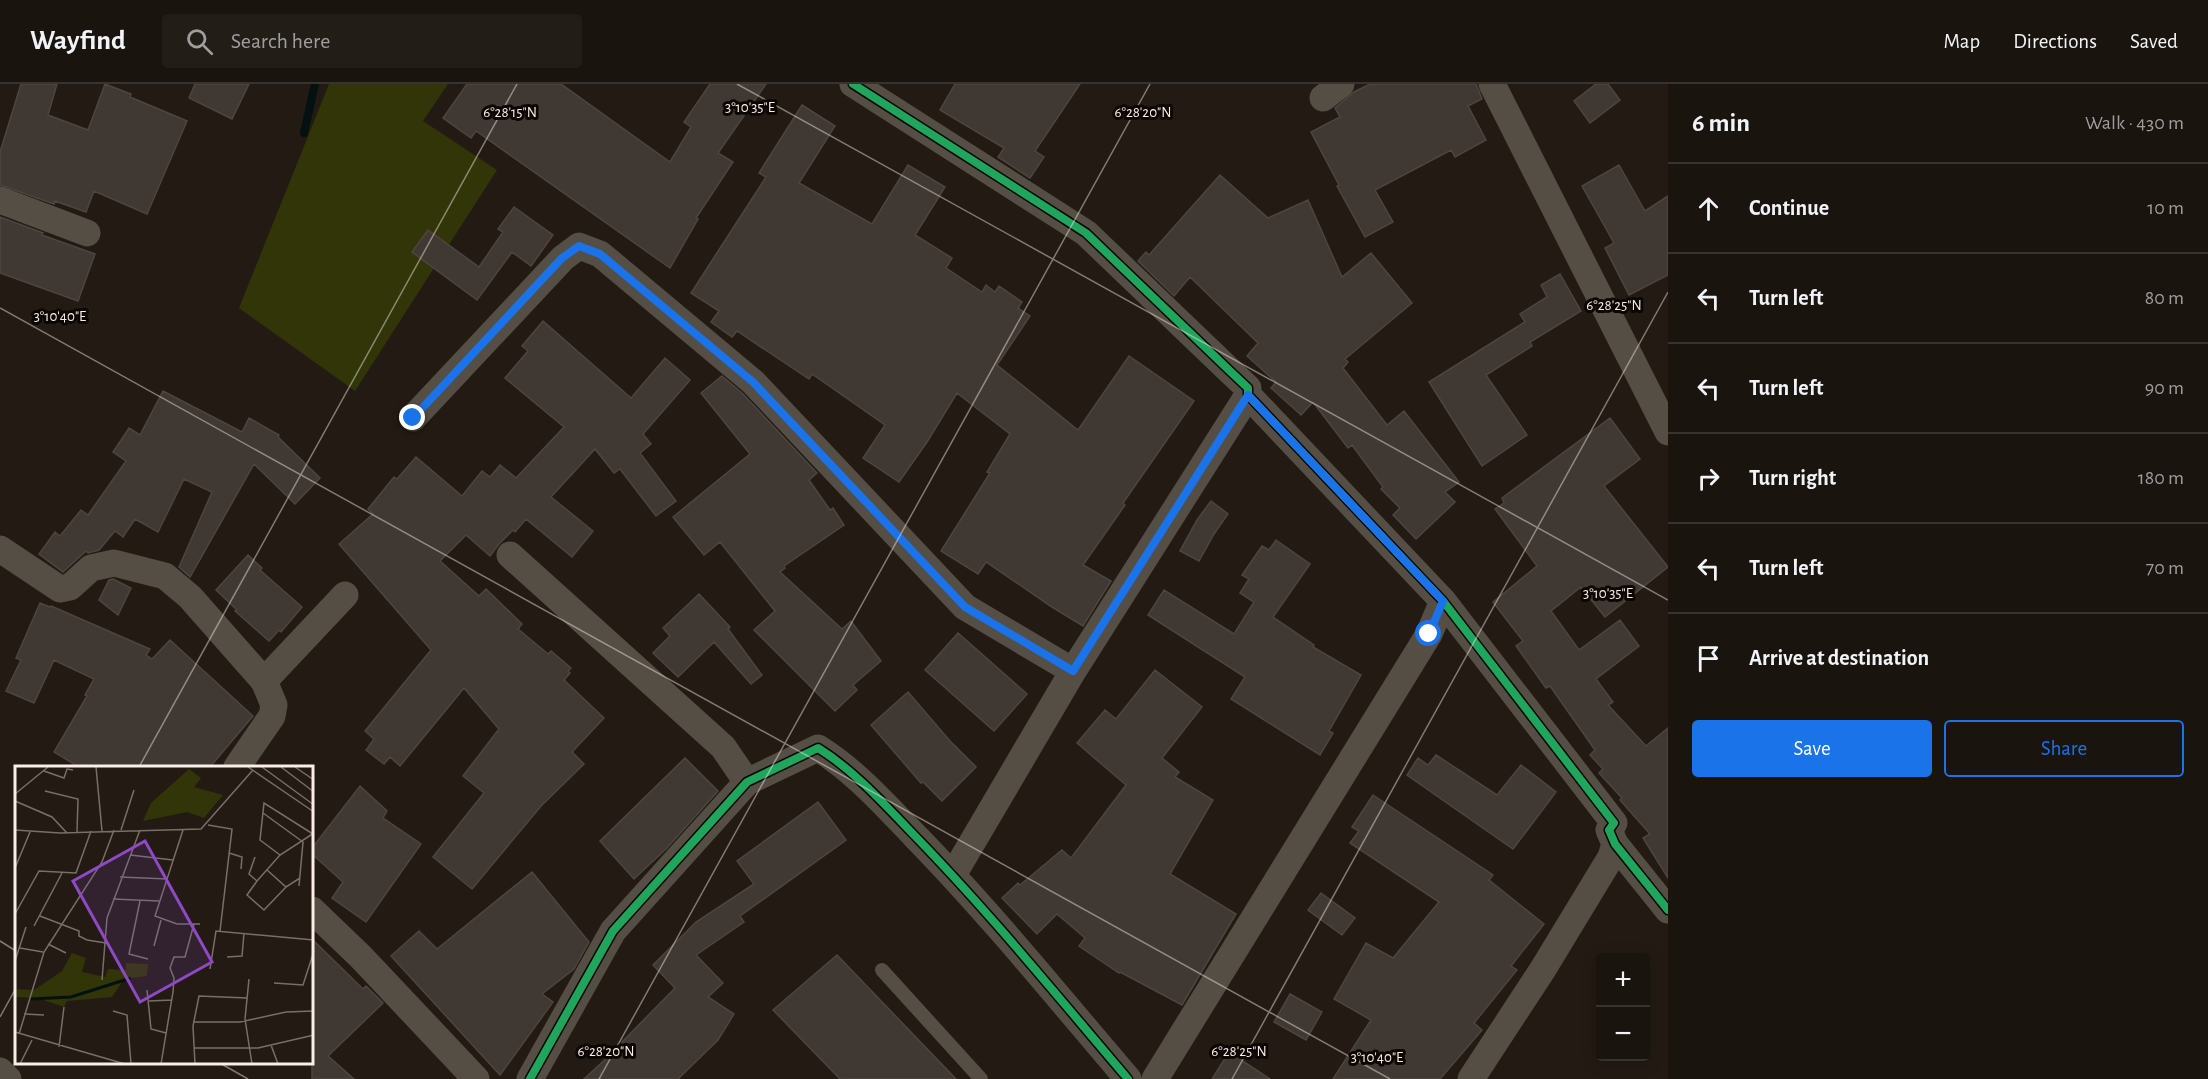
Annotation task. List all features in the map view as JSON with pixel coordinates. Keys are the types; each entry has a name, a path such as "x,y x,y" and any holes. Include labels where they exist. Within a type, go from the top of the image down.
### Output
{"street":[{"path":"853,84 1086,233 1248,388 1248,395 1073,671 953,875"},
{"path":"1491,84 1668,432"},
{"path":"0,200 87,232"},
{"path":"413,418 562,258 579,246 600,254 753,382 965,607 1073,671"},
{"path":"1248,395 1443,601 1614,823 1609,830 1615,844 1668,910"},
{"path":"0,549 60,589 70,587 91,568 114,563 165,576 190,597 264,681 274,705 272,716 238,766"},
{"path":"510,555 723,747 747,782"},
{"path":"264,681 345,595"},
{"path":"1155,1079 1429,634 1443,601"},
{"path":"530,1079 613,931 747,782 818,748 837,760 889,809 953,875 1128,1079"},
{"path":"1471,1079 1611,857 1615,844"},
{"path":"314,912 361,957 476,1079"},
{"path":"0,1071 8,1079"}],"lane":[{"path":"882,970 981,1079"}],"green space":[{"path":"329,84 448,84 423,121 497,170 355,391 239,308"}],"building":[{"path":"21,84 57,84 48,115 88,130 105,84 187,121 147,214 94,191 86,212 55,201 54,204 0,185 0,152"},
{"path":"195,84 249,84 232,119 189,98"},
{"path":"467,84 561,84 670,162 691,127 684,122 710,84 766,84 718,153 733,162 696,218 698,219 670,268 476,131 471,138 443,118"},
{"path":"955,84 1080,84 1035,151 1044,157 1030,178 998,157 1004,148 940,110"},
{"path":"1370,84 1476,84 1482,99 1468,106 1486,140 1455,157 1451,150 1375,190 1393,222 1365,237 1311,132 1340,117 1335,108 1354,92"},
{"path":"1596,84 1608,84 1620,100 1590,123 1574,101"},
{"path":"802,105 835,126 799,183 872,224 908,165 945,187 915,235 952,258 946,268 982,292 986,285 995,292 999,286 1022,302 1018,308 1030,316 997,365 1078,430 1129,356 1194,401 1083,565 1111,581 1083,626 986,562 978,574 941,551 990,473 987,472 1010,434 957,393 899,482 863,458 885,425 812,374 809,379 737,331 732,337 711,322 719,311 691,293 766,177 759,173"},
{"path":"1619,165 1645,211 1668,196 1668,275 1629,295 1605,248 1614,243 1582,186"},
{"path":"1220,175 1268,218 1308,200 1342,277 1371,253 1412,303 1345,359 1348,362 1343,368 1387,425 1404,411 1459,482 1445,492 1455,502 1416,539 1393,515 1400,508 1381,489 1383,487 1352,445 1348,448 1313,402 1301,415 1271,388 1276,382 1247,356 1258,343 1190,277 1174,296 1138,261 1146,252 1149,255"},
{"path":"514,207 553,235 531,266 512,252 477,300 412,252 428,230 479,267 503,232 498,229"},
{"path":"0,217 95,254 78,301 0,273"},
{"path":"1560,274 1581,311 1530,342 1532,346 1486,375 1527,435 1482,466 1429,382 1525,322 1520,314 1547,297 1541,285"},
{"path":"543,321 631,398 665,358 690,380 643,434 651,444 640,453 676,501 656,516 620,469 614,473 595,449 551,497 593,531 572,557 526,519 515,532 513,530 499,544 490,556 466,535 440,561 479,596 486,589 522,624 518,629 548,654 551,651 571,668 564,680 604,718 572,752 584,764 541,806 472,889 433,857 484,793 463,776 499,729 464,688 400,766 390,757 384,764 366,750 374,739 365,731 431,650 339,544 373,514 368,509 394,477 397,479 416,457 462,496 482,471 490,477 500,465 516,478 564,427 505,378 528,351 522,346"},
{"path":"722,376 742,393 817,473 809,480 830,510 833,508 844,525 784,566 785,568 780,572 842,629 851,621 881,661 853,685 857,690 835,711 754,630 775,611 720,542 704,555 673,517 750,454 701,393"},
{"path":"163,391 242,432 249,418 279,435 278,437 320,478 295,504 254,464 190,577 179,567 212,492 184,479 158,532 135,519 123,537 115,531 99,550 88,553 86,551 63,572 39,554 55,532 60,536 81,510 88,515 126,461 113,452 129,428 140,435"},
{"path":"1610,418 1640,459 1604,486 1668,567 1605,617 1581,587 1551,611 1579,650 1620,620 1639,646 1596,679 1613,702 1608,705 1646,746 1668,728 1668,878 1643,838 1650,834 1599,773 1603,769 1590,755 1595,750 1550,686 1546,688 1516,646 1523,641 1493,602 1537,566 1495,509 1504,503 1502,498"},
{"path":"1211,501 1228,514 1199,561 1180,551 1197,520"},
{"path":"1276,540 1310,564 1273,617 1314,645 1313,647 1361,675 1329,731 1333,733 1320,755 1231,699 1245,677 1148,615 1164,590 1234,634 1254,602 1240,593 1249,579 1242,575 1262,546 1269,550"},
{"path":"248,555 262,568 260,570 302,607 281,632 279,630 269,641 235,611 237,610 216,590"},
{"path":"113,579 131,588 118,615 99,600 109,580"},
{"path":"699,594 730,627 728,629 762,675 751,684 714,642 678,677 653,653 670,636 663,628"},
{"path":"40,603 150,649 146,655 152,659 170,640 253,716 211,766 77,766 54,752 87,696 85,695 94,679 54,660 34,703 6,691 21,660 16,658"},
{"path":"958,633 1027,694 994,731 925,670"},
{"path":"1155,670 1202,707 1162,758 1179,772 1175,777 1213,800 1170,874 1236,914 1182,1005 1119,973 1079,946 1085,938 1057,914 1037,934 1002,898 1062,850 1071,858 1126,785 1077,743 1105,710 1116,719"},
{"path":"908,692 976,767 942,801 923,782 921,783 871,725"},
{"path":"1436,755 1497,795 1521,765 1556,792 1513,849 1407,775 1418,758 1428,765"},
{"path":"685,758 718,791 667,848 634,879 600,841"},
{"path":"360,786 387,811 383,818 421,844 366,922 332,898 343,882 314,856 314,845"},
{"path":"1373,795 1493,875 1489,880 1544,924 1511,966 1517,970 1474,1023 1482,1030 1440,1079 1333,1079 1371,1020 1334,999 1366,943 1393,958 1439,902 1350,843 1359,831 1352,827"},
{"path":"818,802 846,840 740,916 744,922 696,955 723,983 708,997 734,1014 718,1040 678,1079 584,1079 623,1043 675,988 653,965 696,922 754,884 737,861"},
{"path":"532,872 589,942 574,969 542,994 553,1002 500,1075 391,956 419,931 437,949"},
{"path":"1321,893 1355,918 1342,935 1308,910"},
{"path":"314,941 363,989 366,986 383,1003 328,1056 354,1079 312,1079"},
{"path":"837,955 956,1079 840,1079 773,1010"},
{"path":"1290,994 1322,1012 1306,1040 1274,1022"},
{"path":"1229,1052 1270,1079 1212,1079"}],"waterway":[{"path":"304,133 315,84"}],"cycle path":[{"path":"853,84 1086,233 1248,388 1248,395 1443,601 1614,823 1609,830 1615,844 1668,910"},
{"path":"530,1079 613,931 747,782 818,748 845,767 869,789 943,865 1128,1079"}],"route":[{"path":"413,418 562,258 579,246 600,254 753,382 965,607 1073,671 1248,395 1443,601 1429,634"}]}
